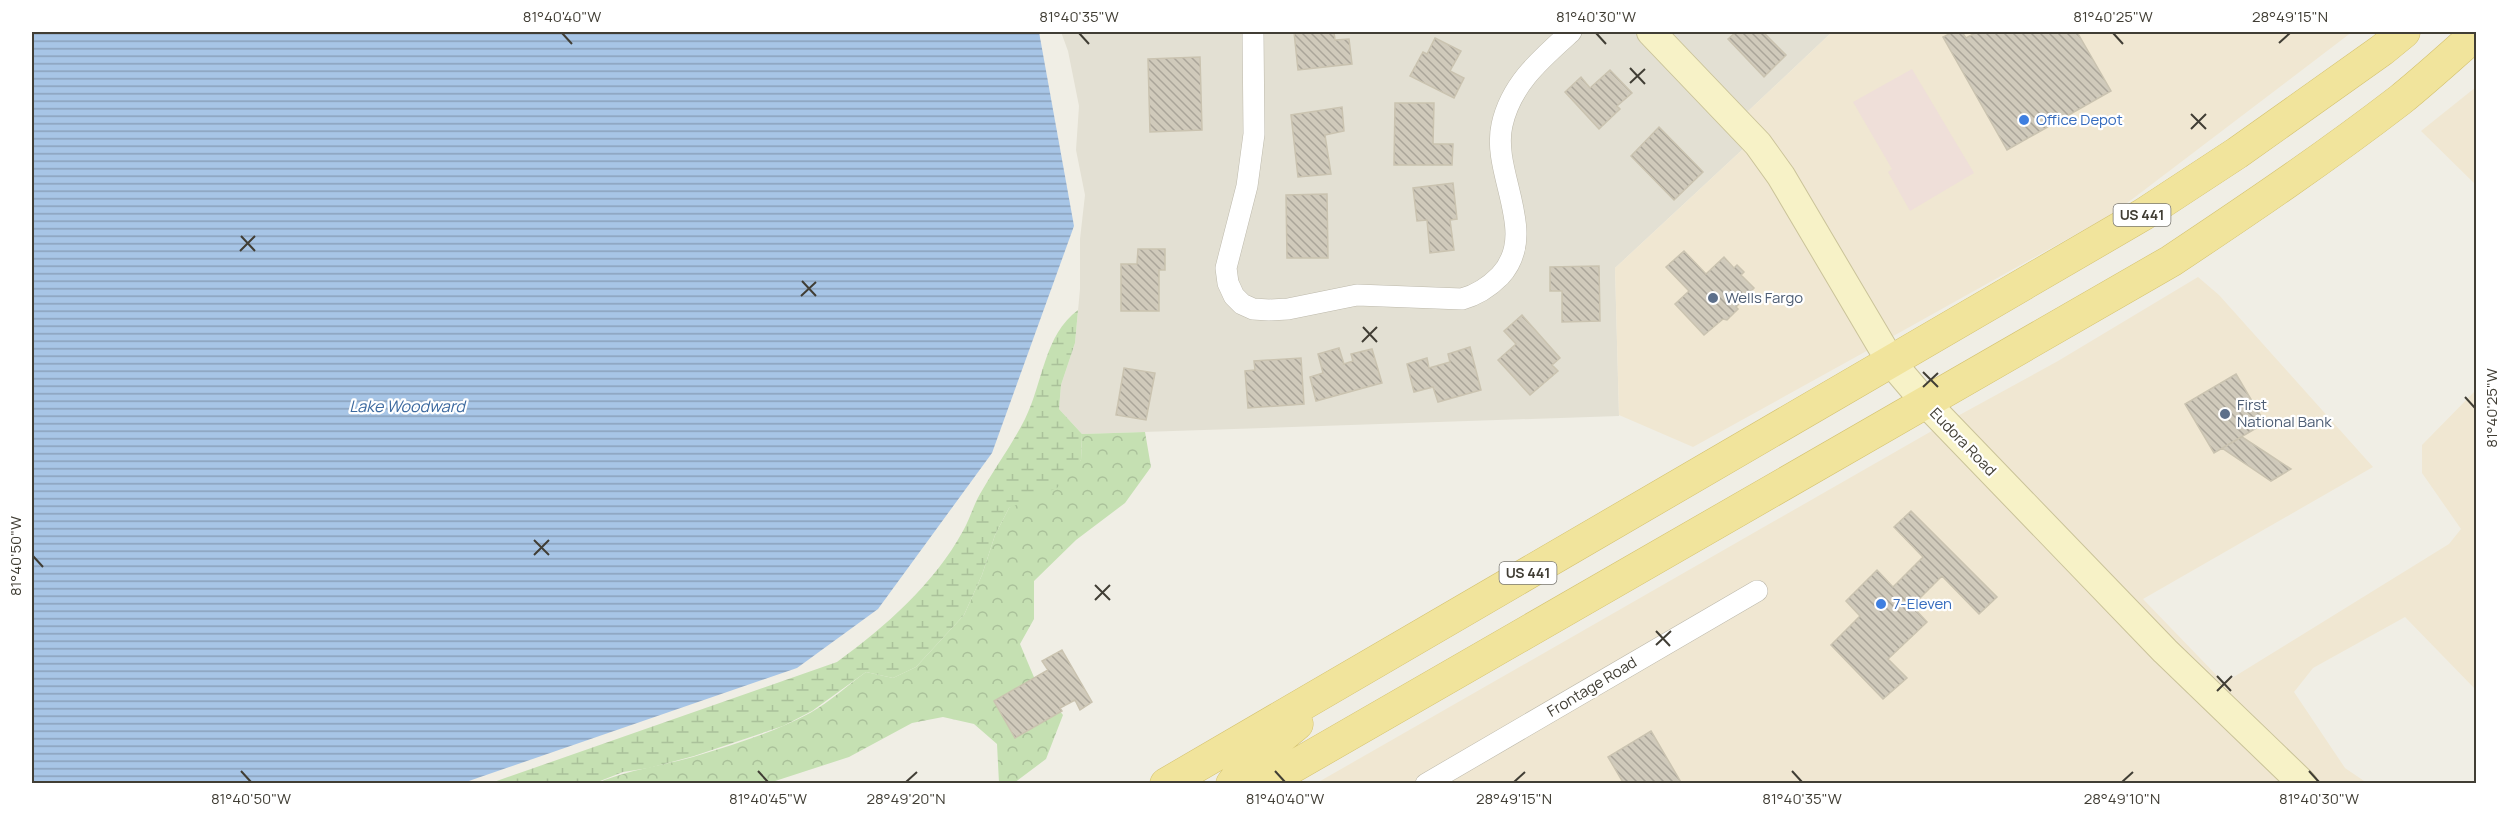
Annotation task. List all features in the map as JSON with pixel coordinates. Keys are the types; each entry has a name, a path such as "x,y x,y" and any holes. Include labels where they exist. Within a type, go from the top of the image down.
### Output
{"main road":[{"name":"US 441","path":"1166,783 2144,214 2276,125 2404,32"},
{"path":"1263,783 2171,261 2262,200 2402,98 2476,34"},
{"path":"1232,783 1245,768 1364,668"}],"street":[{"path":"1253,32 1254,134 1247,186 1226,268 1228,283 1234,296 1242,304 1253,309 1269,310 1288,309 1357,295 1462,299 1476,295 1493,282 1510,261 1516,236 1500,141 1501,127 1516,90 1528,71 1571,32"},
{"name":"Eudora Road","path":"1651,32 1758,144 1781,176 1891,362 1926,403 2165,651 2303,783"},
{"name":"Frontage Road","path":"1426,783 1757,591"}],"shaded area":[{"path":"1061,32 1638,32 1743,149 1615,268 1619,416 1082,434 1059,409 1061,385 1075,343 1080,289 1080,239 1085,195 1076,150 1079,106 1068,51"},
{"path":"1664,32 1832,32 1744,115"},
{"path":"1832,32 2352,32 2114,213 1888,339 1744,115"},
{"path":"1912,69 1974,173 1910,211 1888,172 1892,169 1853,102"},
{"path":"2476,87 2476,185 2421,131"},
{"path":"1736,134 1751,150 1872,348 1693,447 1619,415 1615,268 1743,149"},
{"path":"2198,277 2219,295 2373,467 2143,599 2224,683 2449,544 2461,529 2422,473 2422,445 2476,390 2476,690 2405,617 2313,668 2294,692 2345,768 2367,783 2316,783 1954,418 2058,361"},
{"path":"1937,428 2289,784 1315,784"}],"green space":[{"path":"1078,310 1075,343 1061,385 1059,409 1082,434 1081,460 1057,488 1009,508 995,535 982,575 964,615 916,667 893,678 866,672 812,711 783,726 694,756 649,768 623,772 595,783 491,783 837,662 873,634 923,587 951,550 980,494 1025,419 1051,346 1067,320"},
{"path":"1145,432 1151,467 1125,503 1076,540 1034,581 1034,619 1020,644 1036,682 1063,715 1046,759 1014,783 999,783 997,744 974,724 943,717 912,723 849,757 769,783 595,784 708,752 782,727 817,709 866,672 893,678 916,667 964,615 982,575 995,535 1009,508 1081,460 1082,434"}],"water":[{"name":"Lake Woodward","path":"32,32 1039,32 1074,226 992,453 878,609 797,668 463,783 32,783"}],"building":[{"path":"1294,32 1334,32 1335,40 1349,39 1352,64 1298,70"},
{"path":"1736,32 1763,32 1786,55 1764,77 1728,39"},
{"name":"Office Depot","path":"1953,32 1962,32 1966,38 1977,32 2077,32 2111,91 2007,150 1943,37"},
{"path":"1435,38 1461,51 1450,71 1464,78 1454,98 1410,76 1423,52 1427,54"},
{"path":"1200,57 1202,130 1150,132 1148,59"},
{"path":"1610,70 1632,93 1617,106 1620,109 1599,129 1565,92 1581,77 1590,88"},
{"path":"1395,103 1434,103 1433,144 1453,144 1452,165 1394,165"},
{"path":"1342,107 1344,131 1325,135 1331,174 1298,177 1291,115"},
{"path":"1659,127 1703,172 1674,200 1631,156"},
{"path":"1453,183 1457,219 1450,220 1454,250 1430,253 1427,220 1417,221 1413,188"},
{"path":"1327,194 1328,258 1287,258 1286,195"},
{"path":"1138,249 1165,249 1165,270 1159,270 1159,311 1121,311 1121,264 1137,264"},
{"name":"Wells Fargo","path":"1684,251 1706,274 1724,257 1734,268 1737,265 1744,272 1741,275 1754,288 1727,320 1723,319 1704,335 1675,304 1689,291 1666,267"},
{"path":"1599,266 1600,321 1562,322 1562,291 1550,291 1550,267"},
{"path":"1522,315 1560,358 1552,365 1558,371 1530,395 1498,360 1516,344 1504,331"},
{"path":"1470,347 1481,390 1438,402 1433,387 1414,392 1407,364 1427,358 1429,368 1450,362 1448,354"},
{"path":"1339,348 1344,364 1353,361 1351,354 1372,349 1382,383 1316,401 1310,377 1323,373 1318,354"},
{"path":"1301,358 1304,404 1248,408 1245,371 1255,370 1254,361"},
{"path":"1124,368 1155,373 1146,420 1116,415"},
{"name":"First National Bank","path":"2236,374 2265,423 2214,453 2185,404"},
{"path":"2242,437 2291,469 2271,481 2222,448"},
{"name":"7-Eleven","path":"1911,511 1997,597 1979,614 1942,576 1912,606 1927,622 1888,659 1907,678 1883,699 1831,645 1860,616 1846,601 1877,570 1893,587 1923,557 1894,527"},
{"path":"1062,650 1092,702 1080,710 1075,700 1060,708 1062,711 1015,738 994,701 1048,670 1042,661"},
{"path":"1651,731 1682,784 1624,784 1608,757"}],"place":[{"name":"Office Depot","path":"2024,120"},
{"name":"Wells Fargo","path":"1713,298"},
{"name":"First National Bank","path":"2225,414"},
{"name":"7-Eleven","path":"1881,604"}]}
